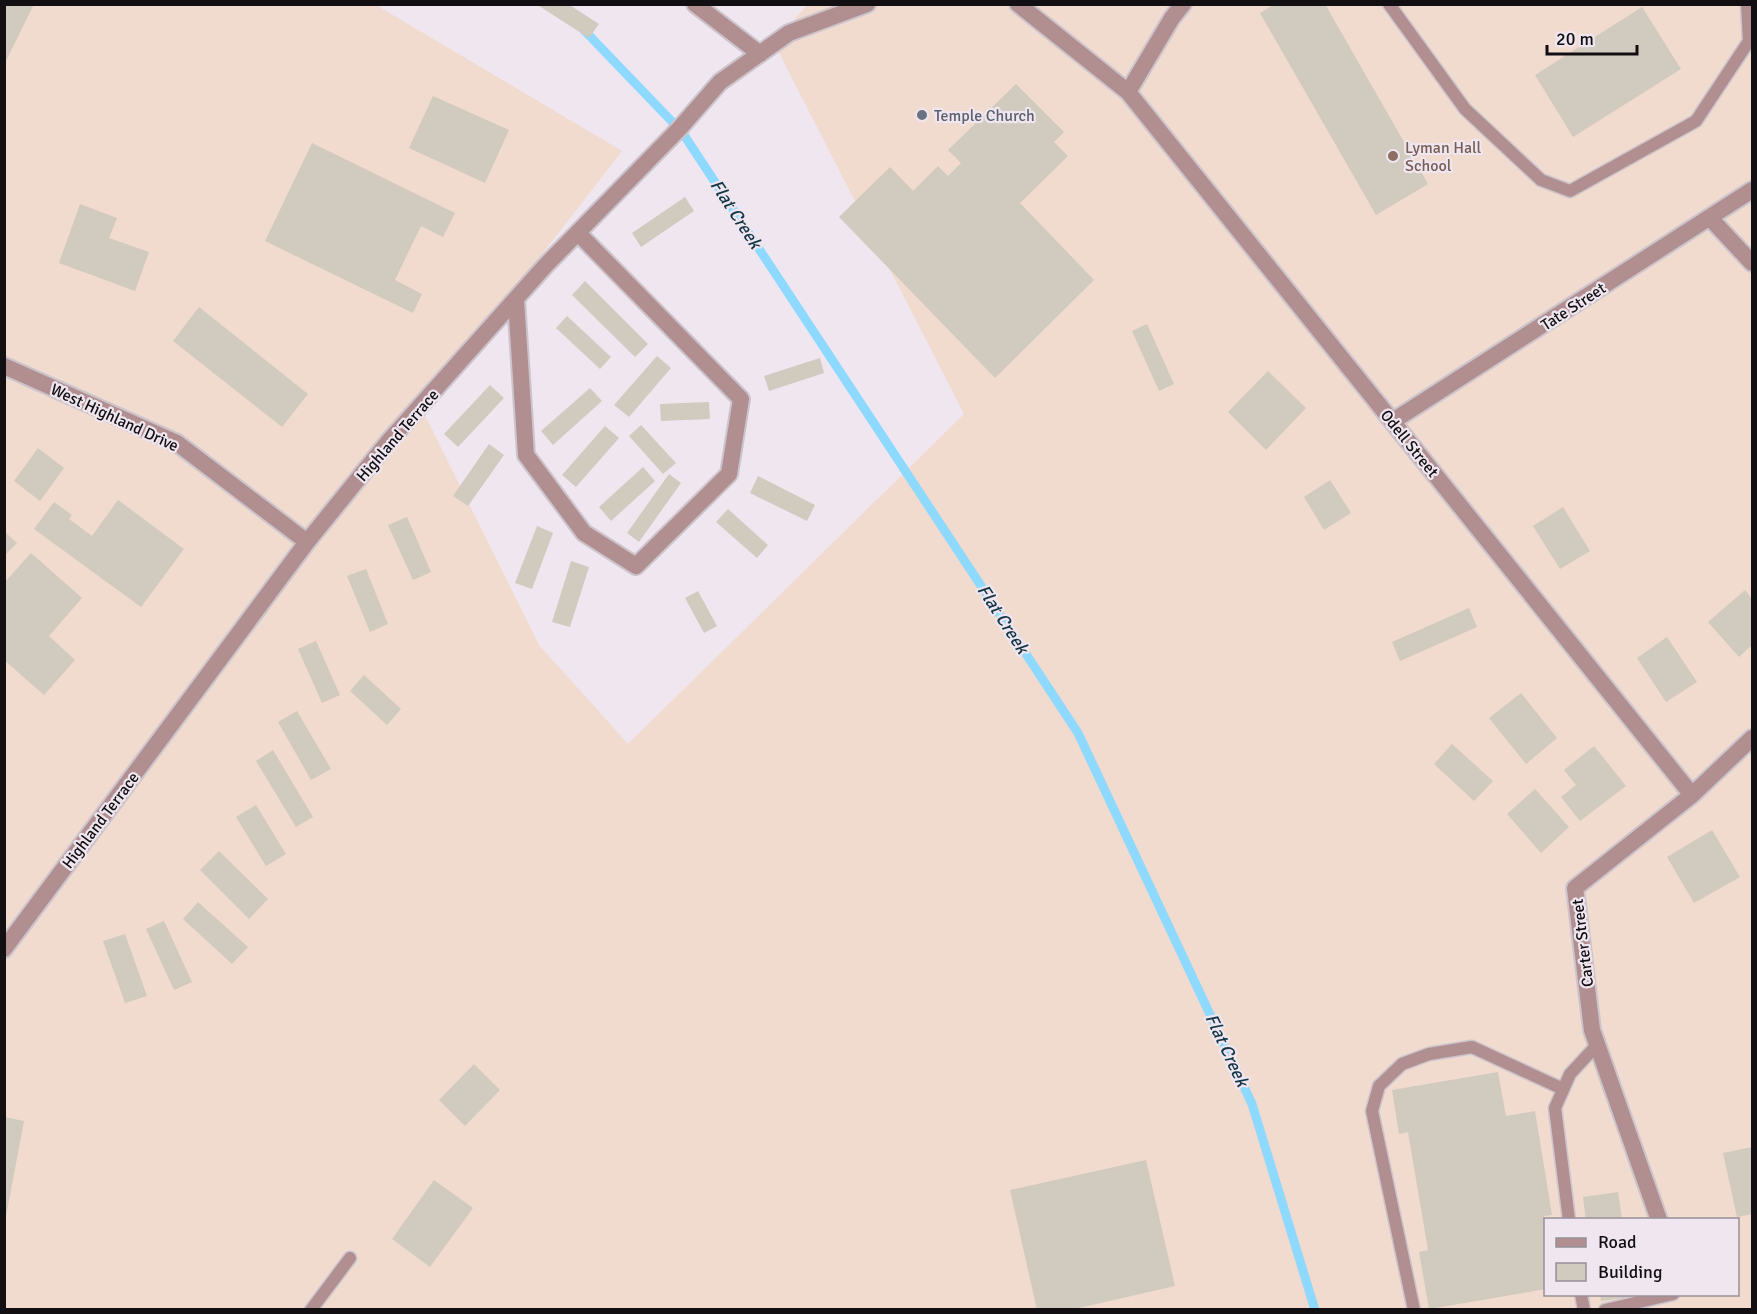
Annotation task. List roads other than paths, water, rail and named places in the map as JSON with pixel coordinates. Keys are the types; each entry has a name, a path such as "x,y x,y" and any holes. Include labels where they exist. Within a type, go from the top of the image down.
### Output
{"street":[{"path":"695,4 760,54"},
{"name":"Highland Terrace","path":"4,949 307,542 388,442 545,266 679,129 720,82 789,33 867,4"},
{"path":"1018,4 1128,92 1172,18 1183,4"},
{"name":"Odell Street","path":"1128,92 1692,795"},
{"name":"Tate Street","path":"1393,421 1752,190"},
{"path":"1710,218 1752,263"},
{"path":"516,300 526,455 584,533 636,566 729,474 741,399 578,233"},
{"name":"West Highland Drive","path":"4,366 177,443 307,542"},
{"name":"Carter Street","path":"1658,1218 1592,1030 1575,888 1692,795 1752,738"}],"lane":[{"path":"1389,4 1465,110 1541,180 1570,191 1696,121 1751,41 1747,4"},
{"path":"1569,1218 1555,1108 1570,1074 1597,1045"},
{"path":"1414,1310 1372,1111 1379,1086 1402,1064 1429,1054 1472,1047 1563,1089"},
{"path":"311,1310 350,1258"},
{"path":"1606,1309 1664,1296"}],"waterway":[{"name":"Flat Creek","path":"582,28 682,132 1078,733 1252,1104 1315,1310"}],"place":[{"name":"Temple Church","path":"922,115"},
{"name":"Lyman Hall School","path":"1393,156"}]}
